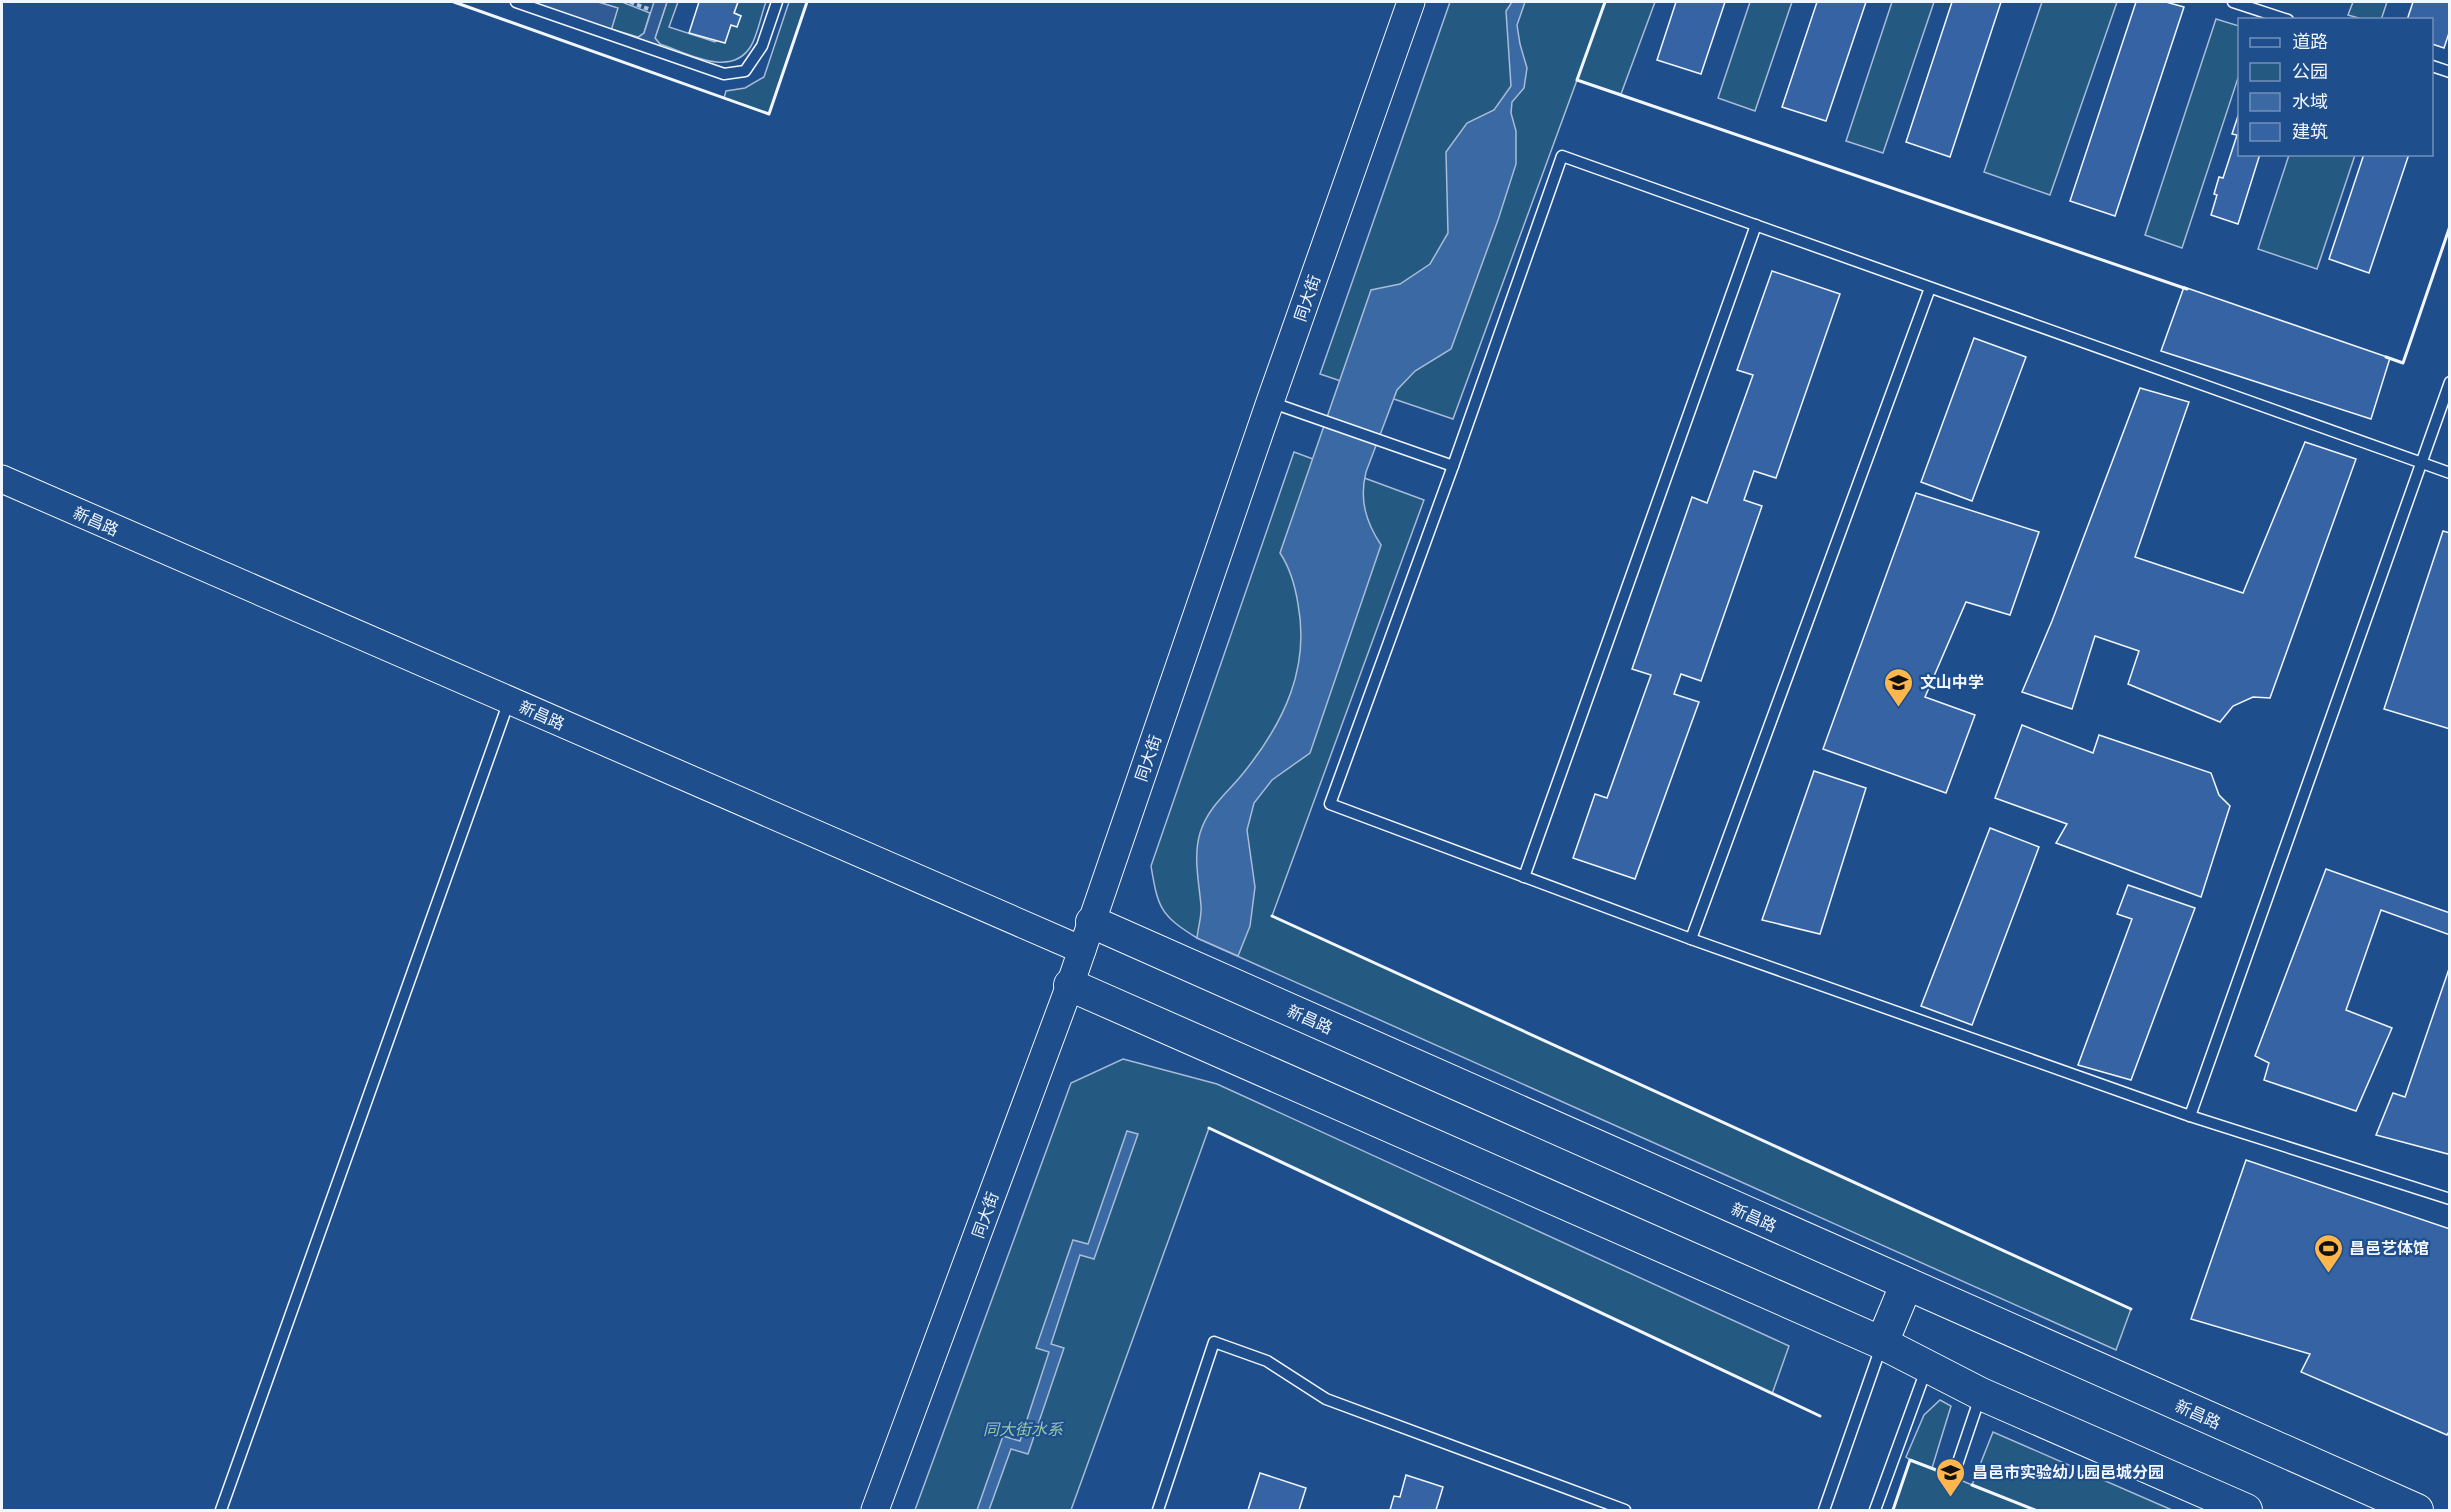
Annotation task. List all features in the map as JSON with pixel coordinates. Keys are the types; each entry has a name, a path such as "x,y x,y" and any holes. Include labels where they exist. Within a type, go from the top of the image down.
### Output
{"main road":[{"name":"新昌路","path":"1087,936 1906,1285 2417,1510"},
{"path":"1070,985 1882,1344 1981,1394 2246,1510"},
{"path":"1882,1344 1906,1285"}],"street":[{"name":"同大街","path":"875,1510 1070,985 1270,402 1412,2"},
{"name":"新昌路","path":"2,479 509,700 1087,936"}],"lane":[{"path":"516,2 724,74 745,71 762,46 777,2"},
{"path":"2233,2 2282,18"},
{"path":"2433,66 2450,72"},
{"path":"2450,473 1562,156 1454,466 1330,804 1691,939 2190,1116 2450,1199"},
{"path":"1524,877 1756,225"},
{"path":"1691,939 1930,288"},
{"path":"2190,1116 2450,382"},
{"path":"1270,402 1454,466"},
{"path":"221,1510 509,700"},
{"path":"1158,1510 1214,1342 1268,1361 1326,1399 1625,1510"},
{"path":"1824,1510 1882,1344"},
{"path":"1875,1510 1926,1367"},
{"path":"1953,1477 1981,1394"}],"path":[{"path":"630,2 651,10"}],"green space":[{"path":"598,2 622,2 650,13 644,33 638,37 611,29 617,8"},
{"path":"667,2 678,2 669,27 715,42 741,16 734,13 738,2 766,2 751,46 742,56 732,61 721,62 708,61 660,44 655,38"},
{"path":"789,2 807,2 769,114 724,98 726,91 745,88 764,77"},
{"path":"1450,2 1655,2 1621,94 1577,80 1453,419 1320,374"},
{"path":"1750,2 1792,2 1755,111 1718,98"},
{"path":"1892,2 1934,2 1883,153 1846,141"},
{"path":"2042,2 2117,2 2050,195 1984,172"},
{"path":"2353,2 2387,2 2382,18 2358,18 2348,15"},
{"path":"2216,19 2238,26 2238,78 2182,248 2145,235"},
{"path":"2289,156 2355,156 2317,269 2258,249"},
{"path":"1294,452 1424,500 1272,916 2131,1309 2116,1350 1197,938 1168,916 1159,901 1151,866"},
{"name":"同大街水系","path":"1123,1059 1217,1084 1789,1346 1772,1394 1209,1128 1071,1510 915,1510 1071,1083"},
{"path":"1940,1400 1951,1406 1932,1468 1972,1485 1993,1432 2172,1510 1893,1510 1910,1460 1906,1457 1924,1415"}],"shaded area":[{"path":"517,2 598,2 618,8 610,34"},
{"path":"654,2 667,2 655,38 663,53 632,42 644,33"}],"water":[{"path":"1512,2 1525,2 1517,25 1527,68 1524,88 1512,102 1511,113 1516,131 1516,164 1451,349 1415,371 1397,390 1366,472 1363,492 1365,510 1371,528 1381,545 1310,753 1272,780 1254,803 1247,830 1255,887 1250,926 1238,956 1197,938 1201,910 1197,851 1200,833 1208,815 1245,771 1271,733 1291,693 1297,672 1301,628 1298,604 1292,577 1280,553 1371,290 1400,284 1430,264 1448,233 1446,152 1467,123 1494,110 1511,86 1506,11"},
{"path":"1127,1131 1138,1134 1094,1259 1080,1255 1051,1344 1064,1348 1028,1454 1011,1449 989,1510 977,1510 1003,1436 1020,1441 1049,1352 1036,1348 1073,1240 1088,1244"}],"building":[{"path":"699,2 738,2 734,13 741,16 737,27 731,25 725,43 689,33"},
{"path":"1676,2 1725,2 1701,74 1657,60"},
{"path":"1817,2 1866,2 1826,121 1782,107"},
{"path":"1952,2 2001,2 1950,157 1906,142"},
{"path":"2136,2 2166,2 2184,7 2115,216 2070,201"},
{"path":"2413,2 2450,2 2450,30 2444,48 2433,44 2433,18 2408,18"},
{"path":"2238,116 2238,156 2259,156 2238,224 2211,215 2219,177 2223,178 2237,135 2232,134"},
{"path":"2363,156 2408,156 2369,273 2329,259"},
{"path":"1772,271 1840,294 1776,478 1754,471 1744,500 1762,506 1701,681 1681,674 1674,694 1699,702 1635,879 1573,858 1595,794 1607,798 1651,675 1632,669 1692,497 1707,503 1753,375 1737,370"},
{"path":"2184,287 2390,358 2371,419 2161,351"},
{"path":"1974,338 2026,357 1972,501 1921,482"},
{"path":"2140,388 2189,402 2135,557 2243,593 2305,442 2356,459 2270,698 2253,697 2233,706 2220,722 2128,684 2139,651 2095,636 2072,709 2022,692 2052,621"},
{"path":"1916,493 2039,532 2010,615 1966,602 1925,697 1975,715 1946,793 1823,749"},
{"path":"2443,531 2450,533 2450,729 2384,709"},
{"path":"2022,725 2093,753 2099,735 2211,773 2219,795 2230,806 2201,897 2056,843 2067,824 1995,798"},
{"path":"1814,771 1866,788 1820,934 1762,920"},
{"path":"1990,828 2039,847 1972,1025 1921,1006"},
{"path":"2326,869 2450,913 2450,935 2381,910 2346,1010 2392,1028 2356,1111 2264,1080 2269,1063 2255,1056"},
{"path":"2128,885 2195,908 2131,1080 2078,1065 2132,919 2117,914"},
{"path":"2450,966 2450,1150 2448,1154 2376,1135 2393,1093 2405,1097"},
{"name":"昌邑艺体馆","path":"2246,1160 2450,1229 2450,1430 2447,1435 2301,1372 2310,1354 2191,1319"},
{"path":"1260,1473 1306,1488 1299,1510 1248,1510"},
{"path":"1406,1475 1443,1487 1436,1510 1390,1510 1394,1496 1400,1497"}],"wall":[{"path":"454,2 769,114 807,2"},
{"path":"1605,2 1577,80 2187,289"},
{"path":"2386,357 2403,363 2450,226"},
{"path":"1272,916 2131,1309"},
{"path":"1209,1128 1820,1416"},
{"path":"1893,1510 1910,1460 1944,1473"},
{"path":"1972,1485 2035,1510"}],"place":[{"name":"文山中学","path":"1899,708"},
{"name":"昌邑艺体馆","path":"2328,1274"},
{"name":"昌邑市实验幼儿园邑城分园","path":"1951,1498"}]}
